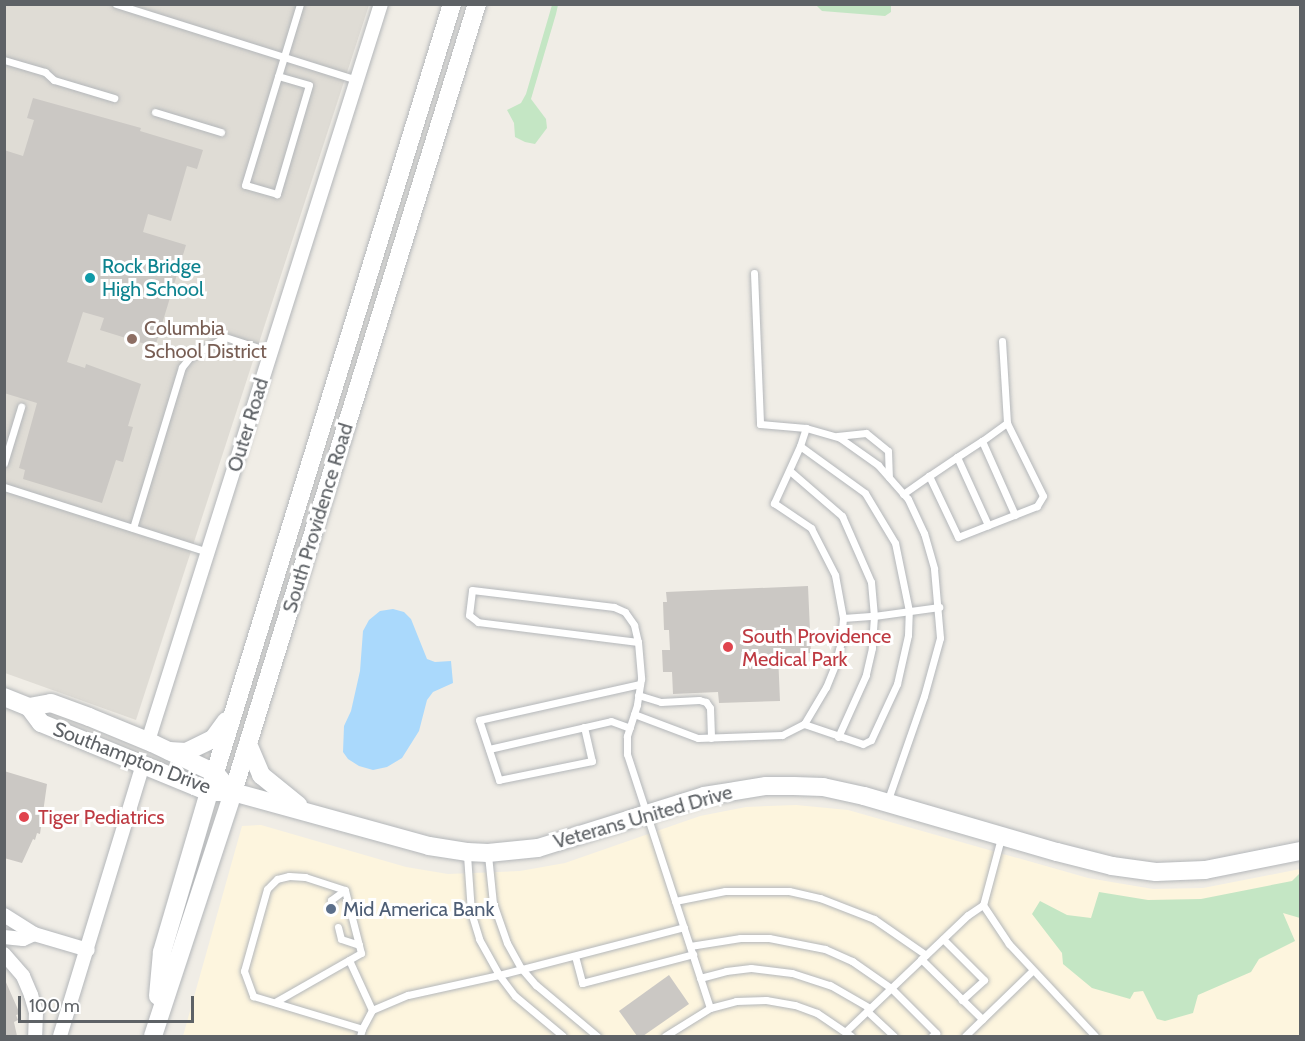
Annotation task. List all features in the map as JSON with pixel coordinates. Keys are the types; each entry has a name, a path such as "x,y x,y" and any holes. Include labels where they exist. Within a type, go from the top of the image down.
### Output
{"main road":[{"name":"South Providence Road","path":"153,1034 162,952 214,773 452,4"},
{"name":"South Providence Road","path":"153,1034 233,792 477,4"},
{"name":"Southampton Drive","path":"4,697 29,707 41,723 209,792 233,792"},
{"name":"Southampton Drive","path":"29,707 51,703 148,741 214,773 233,792"},
{"path":"168,751 186,752 213,739 236,704"},
{"path":"248,744 261,775 271,786 307,812"},
{"name":"Veterans United Drive","path":"233,792 429,846 467,852 488,853 538,848 704,796 766,786 823,787 887,802 1112,866 1156,872 1205,870 1300,851"}],"street":[{"name":"Outer Road","path":"148,741 381,4"},
{"path":"60,1036 143,764"},
{"path":"4,915 34,934 88,950"},
{"path":"4,937 22,939 34,934"},
{"path":"4,954 23,976 31,995 36,1012 35,1036"}],"lane":[{"path":"116,4 357,80"},
{"path":"279,76 309,85 277,194 245,185 300,4"},
{"path":"4,60 45,72 54,80 114,98"},
{"path":"155,112 220,132"},
{"path":"754,273 760,424 806,428 834,436 859,451 889,477 903,494 924,533 934,569 940,638 934,666 887,802"},
{"path":"133,528 182,368 190,357 225,337 271,352"},
{"path":"929,476 958,537 1037,506 1044,496 1006,423 1002,341"},
{"path":"4,463 21,407"},
{"path":"903,494 1006,423"},
{"path":"634,714 685,735 711,738 782,735 804,724 826,687 835,664 841,642 843,618 835,575 811,528 774,503 790,471 806,428"},
{"path":"834,436 866,433 888,451 889,477"},
{"path":"982,441 1015,515"},
{"path":"800,446 865,493 896,543 909,611 904,661 888,707 871,740 863,744 804,724"},
{"path":"957,457 988,525"},
{"path":"790,471 842,516 871,582 874,616 873,648 866,675 838,737"},
{"path":"4,487 208,552"},
{"path":"638,642 478,622 469,615 472,590 614,607 625,612 634,625 638,642 640,684 627,754 710,1008"},
{"path":"843,618 939,607"},
{"path":"584,727 592,761 499,780 479,720 640,684"},
{"path":"638,695 661,702 699,700 706,702 710,708 711,738"},
{"path":"489,749 610,721 630,728"},
{"path":"665,1036 710,1008 736,1001 766,1000 795,1005 817,1013 848,1034 869,1009 943,939 983,905 1002,835"},
{"path":"467,852 471,912 479,939 499,975 530,1011 563,1036"},
{"path":"488,853 493,903 507,943 521,968 536,985 597,1036"},
{"path":"345,890 305,877 290,876 277,879 267,889 244,971 253,996 361,1033 372,1010 408,995 499,975 684,927"},
{"path":"332,905 331,900 345,890"},
{"path":"274,1002 361,953 345,890"},
{"path":"675,901 725,891 789,891 820,898 874,919 924,957 982,1020"},
{"path":"983,905 1009,944 1032,971 1095,1036"},
{"path":"338,927 341,939 359,945"},
{"path":"690,946 740,938 769,938 825,948 852,960 891,988 936,1033 932,1036"},
{"path":"943,939 984,980 962,1000"},
{"path":"575,956 582,983 693,954"},
{"path":"349,960 372,1010"},
{"path":"700,978 726,970 751,968 792,973 830,985 869,1009 894,1036"},
{"path":"964,1036 1032,971"}],"shaded area":[{"name":"Columbia School District","path":"5,5 369,5 136,720 5,673"},
{"path":"796,805 848,810 1088,878 1153,889 1203,888 1300,869 1300,1036 183,1036 242,826 261,825 406,867 448,874 520,871 565,863 700,816 746,807"}],"green space":[{"path":"552,5 558,5 531,99 546,119 547,128 535,144 515,137 514,123 507,110 521,103 526,94"},
{"path":"816,5 891,5 891,12 885,16 822,11"},
{"path":"1300,873 1300,918 1283,913 1295,941 1259,959 1251,972 1198,995 1193,1013 1165,1021 1157,1019 1143,991 1134,992 1130,999 1092,988 1063,964 1062,953 1032,914 1040,901 1067,915 1091,918 1099,892 1148,900 1201,899 1292,881"}],"water":[{"path":"393,609 404,612 411,619 427,659 435,662 451,661 453,683 433,692 427,700 419,731 402,758 387,767 373,770 359,766 348,759 343,752 344,726 351,711 360,671 363,631 369,620 380,611"}],"building":[{"name":"Rock Bridge High School","path":"33,98 141,128 140,131 203,150 197,169 187,166 171,221 148,214 143,232 186,245 155,347 100,330 104,318 83,312 67,362 85,368 86,364 141,384 128,426 133,427 123,462 116,460 102,503 23,479 25,470 19,468 37,403 4,393 4,150 23,156 34,120 27,118"},
{"path":"808,586 811,653 778,654 780,701 719,703 718,692 673,694 672,672 663,672 662,650 670,650 669,630 664,630 663,602 667,602 666,592"},
{"name":"Tiger Pediatrics","path":"4,771 47,784 40,834 37,833 35,840 33,839 22,863 4,858"},
{"path":"669,975 689,1004 643,1036 637,1036 619,1011"},
{"path":"5,980 20,1014 16,1015 18,1020 14,1022 17,1036 4,1036"}],"place":[{"name":"Rock Bridge High School","path":"90,278"},
{"name":"Columbia School District","path":"132,339"},
{"name":"South Providence Medical Park","path":"728,647"},
{"name":"Tiger Pediatrics","path":"24,817"},
{"name":"Mid America Bank","path":"331,909"}]}
